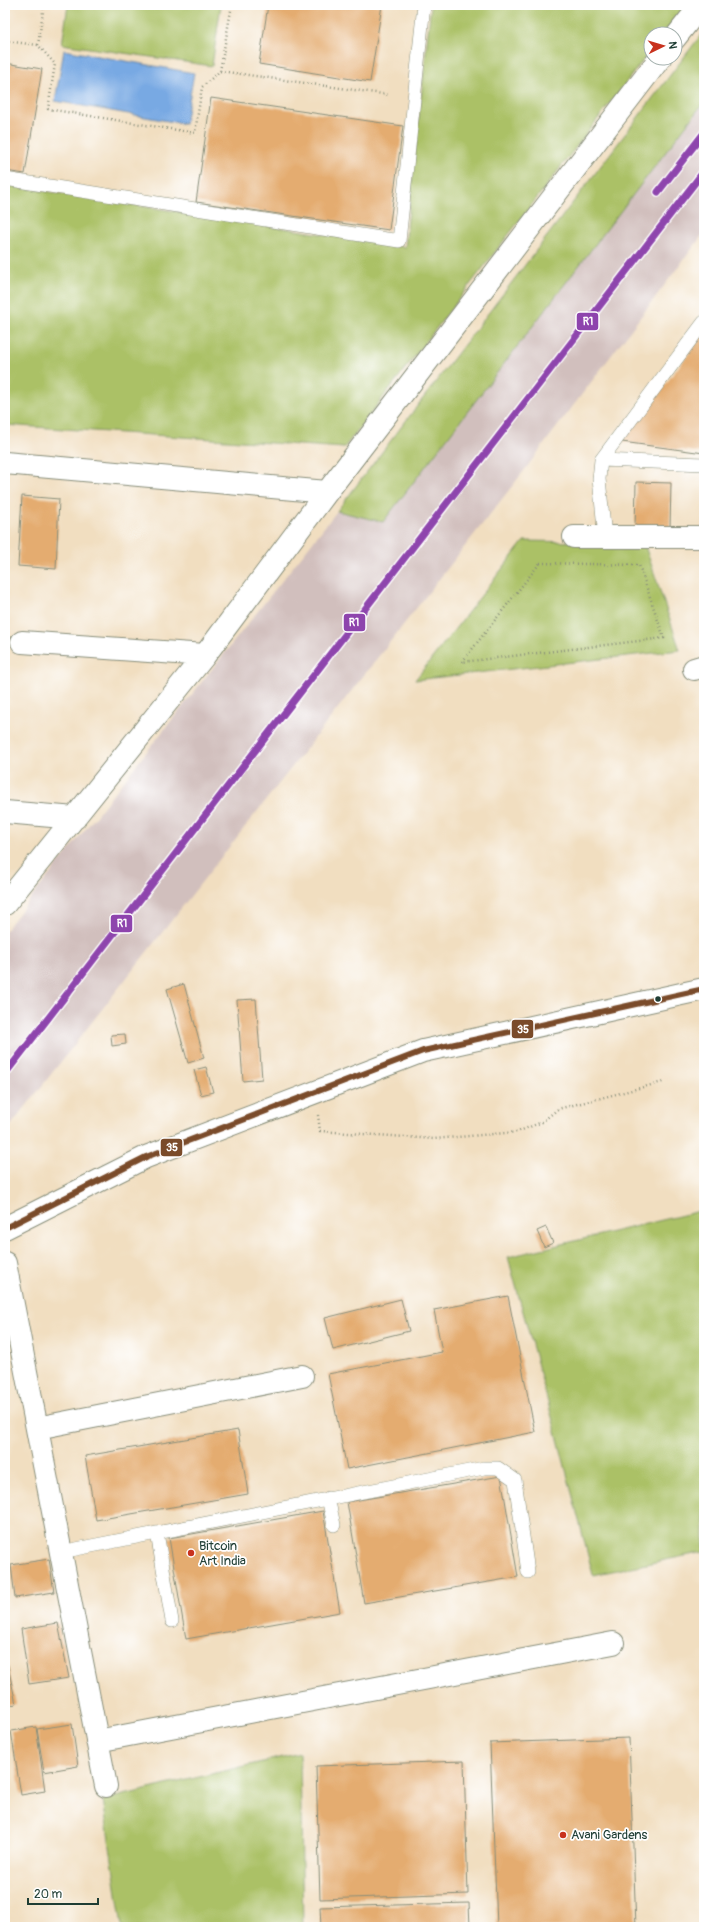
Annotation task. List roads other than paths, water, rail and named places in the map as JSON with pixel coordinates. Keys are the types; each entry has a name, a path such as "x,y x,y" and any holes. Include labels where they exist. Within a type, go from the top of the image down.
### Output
{"street":[{"path":"683,27 700,5"},
{"path":"5,904 205,655 327,492 654,66"},
{"path":"5,463 327,492"},
{"path":"574,537 704,538"},
{"path":"22,642 205,655"},
{"path":"5,812 75,818"},
{"path":"5,1228 146,1157 423,1051 704,989"},
{"path":"5,1263 106,1786"},
{"path":"37,1428 302,1376"},
{"path":"97,1741 613,1643"}],"lane":[{"path":"5,178 399,241 424,5"},
{"path":"605,537 599,479 601,460 704,322"},
{"path":"601,460 704,464"},
{"path":"61,1552 484,1468 498,1468 515,1480 528,1572"},
{"path":"328,1498 334,1525"},
{"path":"157,1533 172,1621"}],"water":[{"path":"64,50 194,73 185,124 55,101"}],"railway":[{"path":"5,1074 704,171"}],"place":[{"name":"Bitcoin Art India","path":"191,1553"},
{"name":"Avani Gardens","path":"563,1835"}]}
